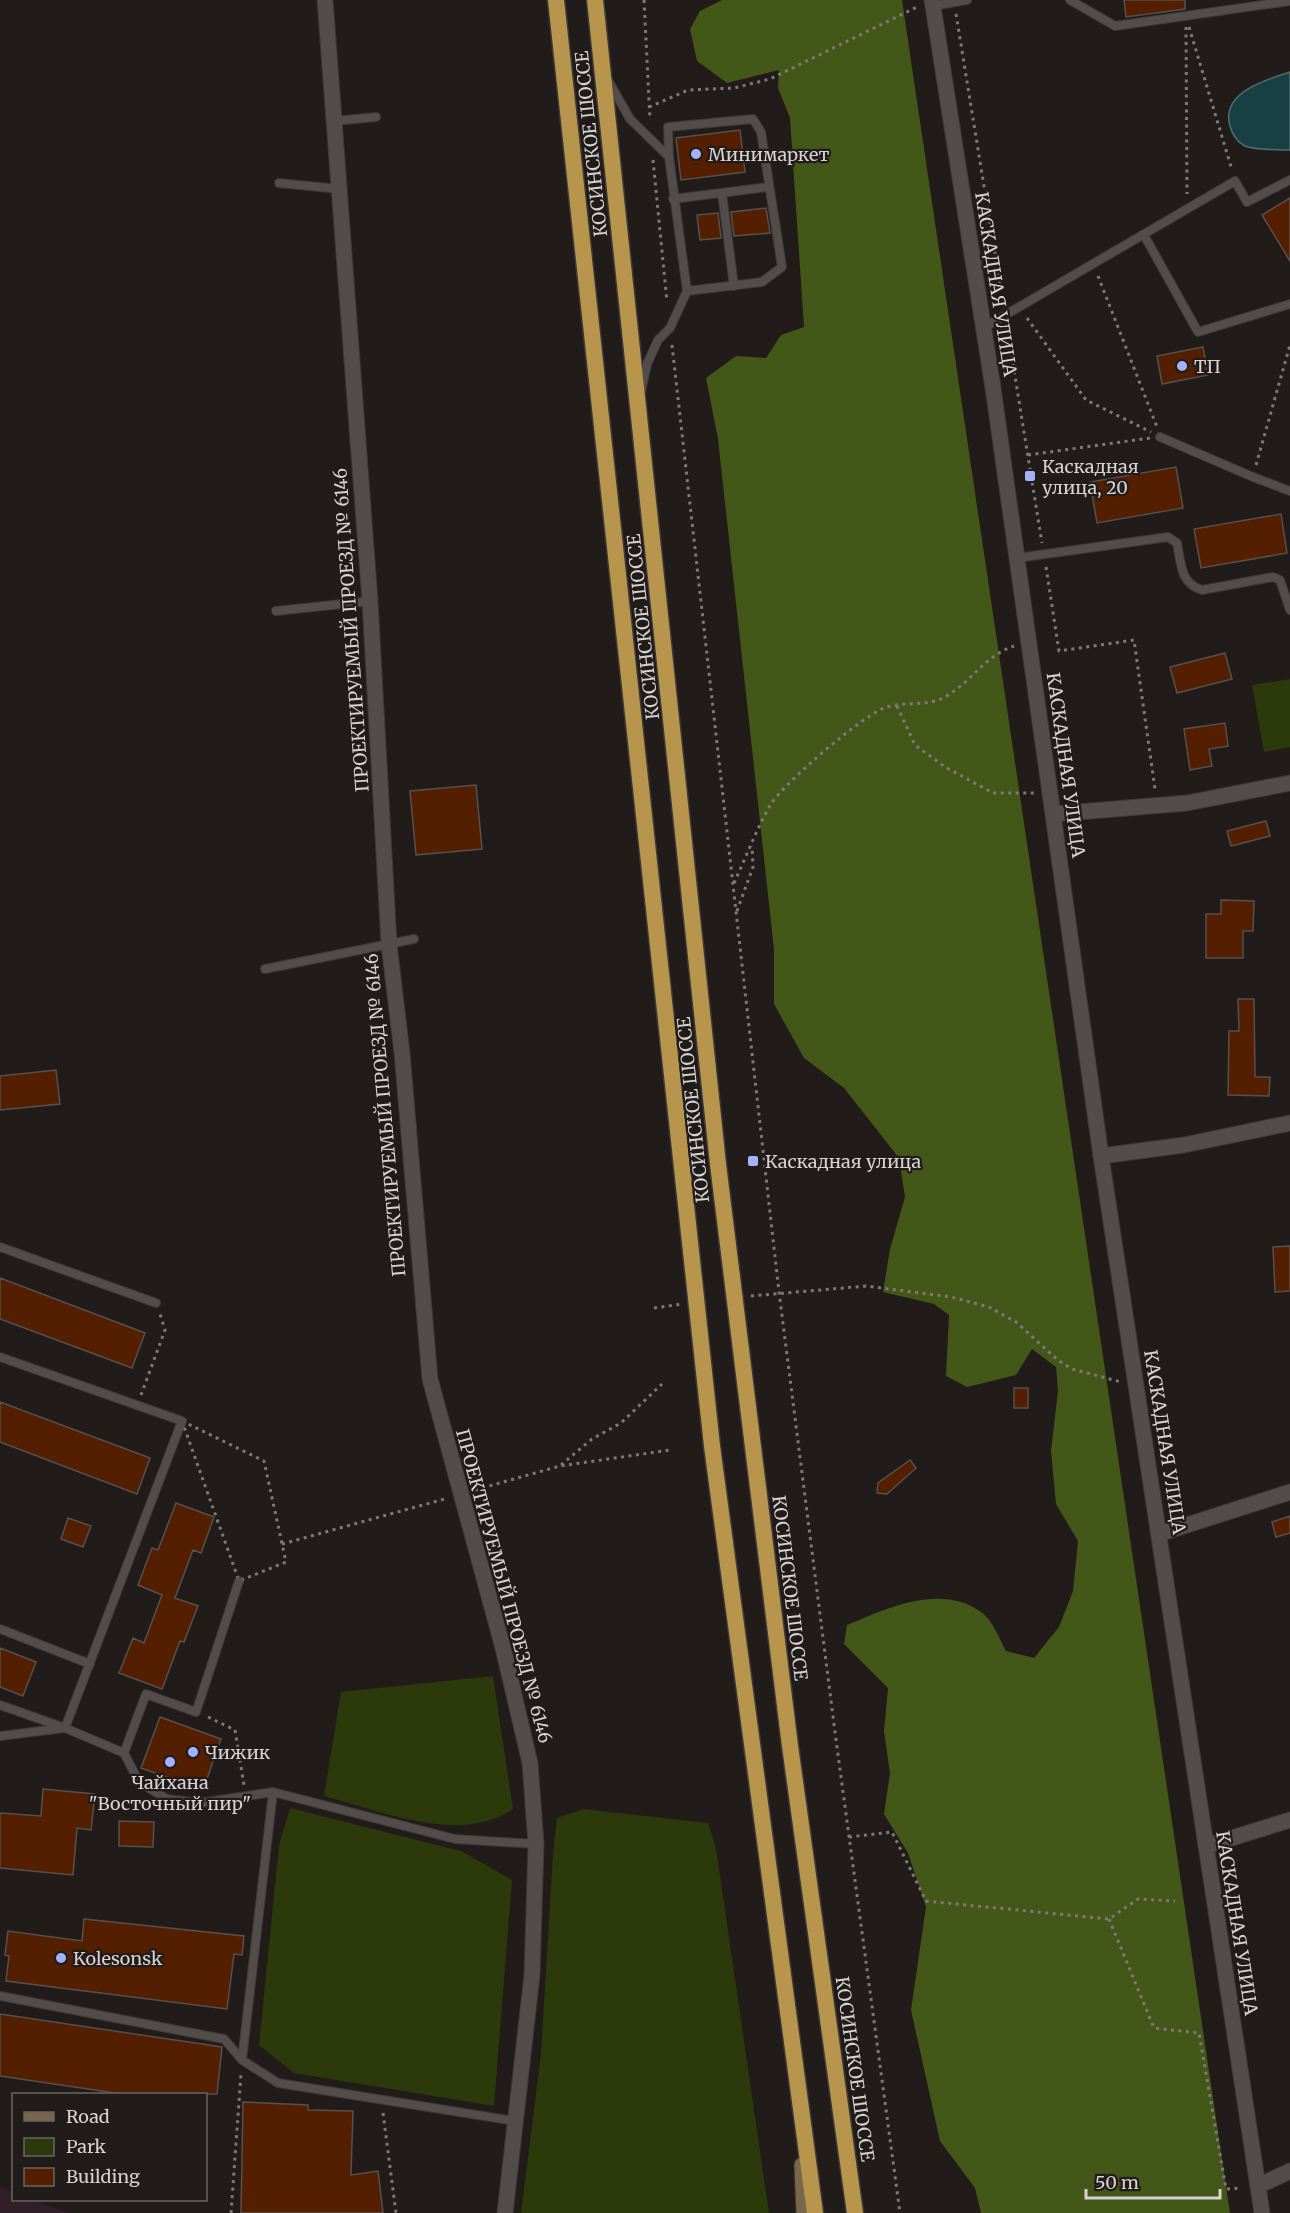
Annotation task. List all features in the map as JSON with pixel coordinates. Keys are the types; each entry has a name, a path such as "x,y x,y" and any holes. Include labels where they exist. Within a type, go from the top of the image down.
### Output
{"highway":[{"name":"КОСИНСКОЕ ШОССЕ","path":"556,0 712,1446 815,2213"},
{"name":"КОСИНСКОЕ ШОССЕ","path":"595,0 718,1164 790,1746 855,2209"}],"main road":[{"path":"799,2100 804,2213"}],"street":[{"name":"ПРОЕКТИРУЕМЫЙ ПРОЕЗД № 6146","path":"325,0 370,601 389,944 402,1053 430,1379 503,1648 530,1763 536,1844 532,1975 505,2213"},
{"name":"КАСКАДНАЯ УЛИЦА","path":"928,4 983,328 1101,1156 1262,2213"},
{"path":"1054,814 1158,806 1290,783"},
{"path":"1101,1156 1195,1143 1290,1123"},
{"path":"1159,1534 1290,1492"},
{"path":"1206,1846 1290,1820"},
{"path":"1258,2186 1290,2171"}],"lane":[{"path":"928,4 968,0"},
{"path":"1070,0 1115,26 1290,1"},
{"path":"601,64 630,119 669,157"},
{"path":"334,121 376,117"},
{"path":"639,401 647,364 658,340 670,328 687,291 673,199 668,127 753,119 761,132 782,267 762,282 687,291"},
{"path":"983,328 1020,309 1235,181 1247,202 1290,180"},
{"path":"279,183 339,189"},
{"path":"673,199 768,187"},
{"path":"722,193 734,286"},
{"path":"1144,235 1198,332 1290,304"},
{"path":"1160,437 1290,491"},
{"path":"1017,558 1168,537 1177,543 1184,578 1192,586 1202,590 1273,577 1280,580 1290,610"},
{"path":"276,611 370,601"},
{"path":"265,969 414,939"},
{"path":"0,1247 156,1304"},
{"path":"0,1357 138,1403 182,1421 65,1728"},
{"path":"124,1753 146,1694 196,1712 239,1581"},
{"path":"0,1629 90,1664"},
{"path":"0,1705 65,1728 124,1753 139,1782 167,1799 200,1803 273,1792 455,1839 536,1844"},
{"path":"0,1736 65,1728"},
{"path":"242,2060 273,1792"},
{"path":"0,1996 224,2039 242,2060 278,2083 515,2121"}],"path":[{"path":"644,0 649,107 670,328 779,1292 900,2213"},
{"path":"954,2 1059,651 1134,640 1158,806"},
{"path":"649,107 688,90 734,88 770,79 928,4"},
{"path":"1186,16 1235,181"},
{"path":"1186,16 1187,209"},
{"path":"1094,265 1160,437"},
{"path":"1020,309 1086,400 1160,437"},
{"path":"1252,477 1290,345"},
{"path":"1028,455 1160,437"},
{"path":"734,884 772,802 795,777 848,732 886,707 917,705 943,698 965,684 984,662 1000,651 1017,645"},
{"path":"897,706 915,745 945,767 993,793 1037,793"},
{"path":"736,913 753,867 752,845"},
{"path":"779,1292 866,1286 951,1298 989,1307 1016,1322 1059,1361 1072,1369 1137,1387"},
{"path":"138,1403 165,1330 156,1304"},
{"path":"560,1466 592,1439 621,1423 663,1384"},
{"path":"182,1421 264,1461 286,1562 239,1581 182,1421"},
{"path":"470,1491 560,1466 670,1450"},
{"path":"282,1544 448,1498"},
{"path":"196,1712 235,1730 246,1796"},
{"path":"849,1837 892,1832 926,1901 1108,1919 1138,1899 1175,1901"},
{"path":"1108,1919 1154,2028 1199,2033 1226,2189"},
{"path":"231,2213 242,2060"},
{"path":"381,2099 396,2213"}],"shaded area":[{"path":"0,2187 12,2192 12,2201 36,2201 68,2213 0,2213"}],"green space":[{"path":"722,0 902,0 1230,2213 981,2213 975,2188 940,2141 911,2010 926,1907 908,1853 884,1814 890,1773 884,1731 888,1688 844,1644 847,1625 914,1601 949,1599 965,1604 985,1615 1006,1651 1034,1658 1059,1627 1073,1591 1078,1541 1056,1504 1051,1451 1058,1391 1056,1367 1032,1349 1016,1375 967,1387 946,1376 949,1315 934,1304 883,1292 890,1249 905,1197 899,1158 844,1088 804,1058 774,1004 774,949 718,439 706,378 736,356 766,358 781,335 804,327 790,118 778,88 779,70 727,83 697,61 690,29 700,11"},
{"path":"1290,679 1290,747 1264,752 1252,685"},
{"path":"493,1676 513,1809 492,1819 469,1824 444,1825 395,1816 324,1796 341,1692"},
{"path":"290,1808 461,1851 512,1880 494,2106 294,2073 259,2045 279,1845"},
{"path":"583,1809 708,1823 716,1848 769,2213 521,2213 541,2054 557,1818"}],"water":[{"path":"1290,72 1290,150 1259,149 1243,145 1235,137 1230,126 1229,114 1232,105 1239,96 1258,83"}],"building":[{"path":"1124,0 1185,0 1185,9 1126,17"},
{"path":"740,130 745,172 681,180 676,138"},
{"path":"1290,198 1290,261 1262,215"},
{"path":"766,208 770,233 734,236 731,212"},
{"path":"718,213 721,238 700,240 697,215"},
{"name":"ТП","path":"1203,347 1208,375 1162,384 1157,356"},
{"path":"1176,467 1183,508 1097,523 1090,482"},
{"path":"1281,514 1287,553 1201,568 1194,529"},
{"path":"1225,653 1232,679 1177,693 1170,667"},
{"path":"1225,723 1228,746 1209,749 1212,766 1190,770 1184,729"},
{"path":"476,785 482,849 416,855 410,791"},
{"path":"1266,821 1270,836 1231,846 1227,831"},
{"path":"1221,900 1254,901 1253,931 1243,931 1243,958 1206,958 1206,914 1221,914"},
{"path":"1238,999 1254,999 1255,1077 1270,1077 1269,1096 1228,1095 1229,1031 1239,1031"},
{"path":"56,1070 60,1104 0,1110 0,1076"},
{"path":"1290,1246 1290,1291 1275,1292 1273,1247"},
{"path":"0,1278 145,1333 132,1368 0,1319"},
{"path":"1014,1388 1028,1388 1028,1408 1014,1408"},
{"path":"0,1402 150,1458 137,1494 0,1442"},
{"path":"910,1460 916,1468 887,1494 877,1493 878,1483"},
{"path":"176,1503 214,1517 201,1553 193,1550 175,1598 198,1606 184,1642 180,1641 162,1689 119,1673 133,1638 144,1643 162,1595 138,1585 152,1548 158,1550"},
{"path":"1290,1516 1290,1533 1276,1537 1272,1522"},
{"path":"68,1518 91,1526 83,1547 61,1539"},
{"path":"0,1648 36,1662 23,1696 0,1687"},
{"path":"160,1717 221,1739 203,1790 141,1768"},
{"path":"43,1789 95,1794 91,1830 77,1828 73,1875 0,1868 0,1813 41,1816"},
{"path":"119,1821 154,1822 153,1847 119,1846"},
{"path":"84,1919 244,1936 242,1955 234,1954 227,2009 6,1981 9,1956 5,1955 8,1931 82,1941"},
{"path":"0,2014 222,2047 217,2094 115,2093 0,2076"},
{"path":"243,2102 308,2105 308,2110 353,2111 351,2175 378,2171 383,2213 241,2213"}],"place":[{"name":"Минимаркет","path":"696,154"},
{"name":"ТП","path":"1182,366"},
{"name":"Каскадная улица, 20","path":"1030,476"},
{"name":"Каскадная улица","path":"753,1161"},
{"name":"Чижик","path":"193,1752"},
{"name":"Чайхана \"Восточный пир\"","path":"170,1762"},
{"name":"Kolesonsk","path":"61,1958"}]}
